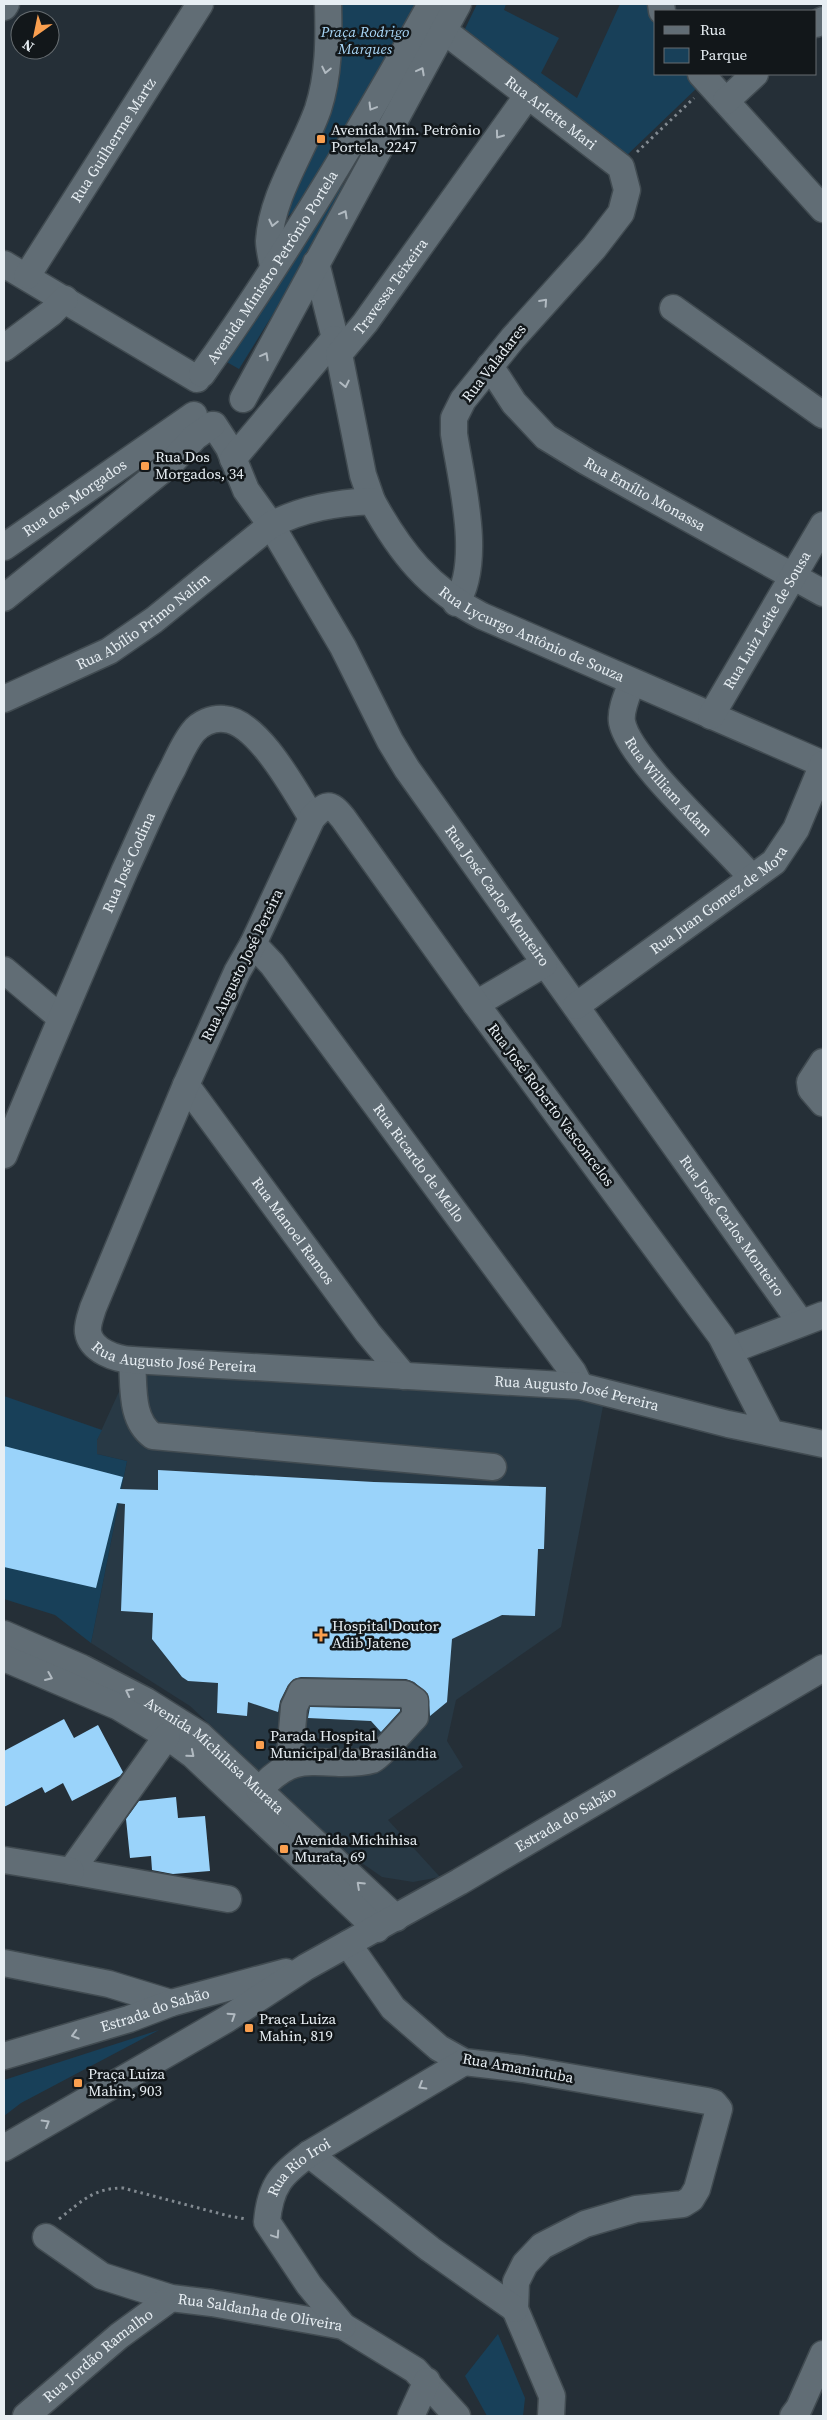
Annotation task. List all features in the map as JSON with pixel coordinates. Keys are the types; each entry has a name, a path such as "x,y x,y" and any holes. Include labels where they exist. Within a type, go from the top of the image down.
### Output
{"street":[{"path":"4,8 6,4"},
{"name":"Rua Guilherme Martz","path":"27,276 200,4"},
{"path":"273,267 269,242 273,221 279,201 318,108 329,56 328,4"},
{"name":"Avenida Ministro Petrônio Portela","path":"207,399 238,325 273,267 343,156 446,10"},
{"name":"Avenida Ministro Petrônio Portela","path":"207,399 316,263 446,10"},
{"name":"Rua Arlette Mari","path":"446,10 528,95 621,167 627,190 622,213"},
{"path":"751,75 712,86 823,209"},
{"name":"Travessa Teixeira","path":"231,454 336,347 365,323 528,95"},
{"name":"Rua Valadares","path":"456,603 465,588 470,541 454,434 454,418 463,400 490,366 622,213"},
{"path":"271,525 288,516 312,509 372,501 363,475 316,263"},
{"path":"4,264 65,300 207,399 195,437 171,463 4,598"},
{"path":"4,348 51,313 65,300"},
{"path":"673,308 823,415"},
{"name":"Rua Emílio Monassa","path":"490,366 514,403 546,437 587,462 823,593"},
{"name":"Rua José Carlos Monteiro","path":"207,399 246,490 271,525 343,647 390,741 407,769 544,964 812,1319"},
{"name":"Rua dos Morgados","path":"4,547 207,399"},
{"name":"Rua Lycurgo Antônio de Souza","path":"372,501 401,548 426,577 456,603 632,682 823,764"},
{"name":"Rua Abílio Primo Nalim","path":"4,699 108,651 161,615 271,525"},
{"name":"Rua Luiz Leite de Sousa","path":"712,716 823,525"},
{"name":"Rua William Adam","path":"632,682 621,719 629,740 654,773 752,878"},
{"name":"Rua José Codina","path":"4,1155 158,795 195,729 213,720 224,719 236,722 249,732 268,752 312,818"},
{"name":"Rua Juan Gomez de Mora","path":"576,1006 774,862 783,851 800,821 823,764"},
{"name":"Rua José Roberto Vasconcelos","path":"312,818 326,805 335,808 476,1004 698,1305 729,1352 771,1433"},
{"name":"Rua Augusto José Pereira","path":"312,818 254,944 237,972 186,1085 92,1308 88,1324 90,1337 99,1348 118,1359 580,1386 728,1424 823,1444"},
{"name":"Rua Ricardo de Mello","path":"254,944 272,964 337,1051 573,1372 580,1386"},
{"path":"476,1004 544,964"},
{"path":"4,970 61,1018"},
{"path":"823,1062 812,1078 810,1085 823,1103"},
{"name":"Rua Manoel Ramos","path":"186,1085 368,1332 404,1376"},
{"path":"729,1352 812,1319"},
{"path":"132,1360 138,1418 143,1429 153,1436 493,1467"},
{"name":"Avenida Michihisa Murata","path":"4,1634 82,1668 146,1700 200,1736 259,1790 386,1924"},
{"name":"Avenida Michihisa Murata","path":"4,1658 119,1707 167,1736 193,1755 334,1887 386,1924"},
{"name":"Estrada do Sabão","path":"4,2148 227,2019 306,1967 386,1924 823,1668"},
{"path":"259,1790 271,1778 289,1765 316,1762 351,1763 373,1759 415,1717 415,1701 405,1694 302,1692 294,1707 289,1765"},
{"path":"71,1871 167,1736"},
{"path":"4,1860 228,1899"},
{"path":"334,1887 345,1908 341,1948"},
{"name":"Rua Amaniutuba","path":"341,1948 393,2008 439,2048 464,2062 523,2069 707,2101 717,2106 720,2112 697,2189 691,2199 682,2204 636,2209 585,2224 542,2246 519,2273 514,2291 515,2309"},
{"path":"4,1963 109,1984 189,2007 196,2023 188,2038 180,2046"},
{"name":"Estrada do Sabão","path":"4,2056 128,2019 174,2002 306,1967"},
{"name":"Rua Rio Iroi","path":"343,2326 310,2285 267,2222 270,2200 276,2184 288,2169 309,2154 464,2062"},
{"path":"309,2154 430,2249 515,2309 552,2396 551,2416"},
{"name":"Rua Saldanha de Oliveira","path":"46,2237 102,2276 171,2298 212,2303 343,2326 415,2370 457,2416"},
{"name":"Rua Jordão Ramalho","path":"26,2416 119,2336 171,2298"},
{"path":"794,2416 823,2354"},
{"path":"411,2416 426,2381"}],"path":[{"path":"643,146 712,86"},
{"path":"46,2237 46,2229 87,2197 107,2188 123,2188 229,2216 267,2222"}],"shaded area":[{"name":"Hospital Doutor Adib Jatene","path":"127,1374 604,1401 561,1627 456,1700 447,1741 463,1767 388,1820 440,1877 413,1882 382,1877 342,1849 190,1706 91,1643 127,1461 97,1454 97,1440"}],"green space":[{"name":"Praça Rodrigo Marques","path":"328,4 426,4 331,174 267,237 293,169"},
{"path":"477,4 506,4 504,10 559,38 541,73 577,98 620,4 658,4 658,10 654,10 654,75 689,75 699,86 625,157 463,33"},
{"path":"335,180 350,189 239,369 225,361"},
{"path":"4,1396 102,1430 97,1440 97,1454 127,1461 91,1643 55,1615 4,1599"},
{"path":"159,2030 21,2103 4,2116 4,2080"},
{"path":"498,2334 525,2398 523,2416 487,2416 465,2376"}],"building":[{"path":"4,1446 123,1477 120,1489 158,1490 158,1470 374,1482 546,1487 544,1549 538,1549 535,1616 502,1615 452,1639 447,1702 430,1716 428,1694 414,1682 406,1679 301,1677 294,1679 288,1685 280,1701 278,1712 248,1702 247,1716 217,1713 218,1683 188,1681 182,1677 152,1639 153,1613 121,1611 125,1504 117,1503 96,1588 4,1567"},
{"path":"310,1707 400,1709 400,1711 381,1732 371,1721 308,1718"},
{"path":"64,1719 74,1738 98,1725 123,1772 120,1776 72,1801 63,1783 45,1793 42,1787 4,1807 4,1751"},
{"path":"176,1797 178,1818 205,1816 210,1871 173,1874 152,1870 151,1856 130,1858 126,1819 139,1801"}],"place":[{"name":"Avenida Min. Petrônio Portela, 2247","path":"321,139"},
{"name":"Rua Dos Morgados, 34","path":"145,466"},
{"name":"Hospital Doutor Adib Jatene","path":"321,1635"},
{"name":"Parada Hospital Municipal da Brasilândia","path":"260,1745"},
{"name":"Avenida Michihisa Murata, 69","path":"284,1849"},
{"name":"Praça Luiza Mahin, 819","path":"249,2028"},
{"name":"Praça Luiza Mahin, 903","path":"78,2083"}]}
